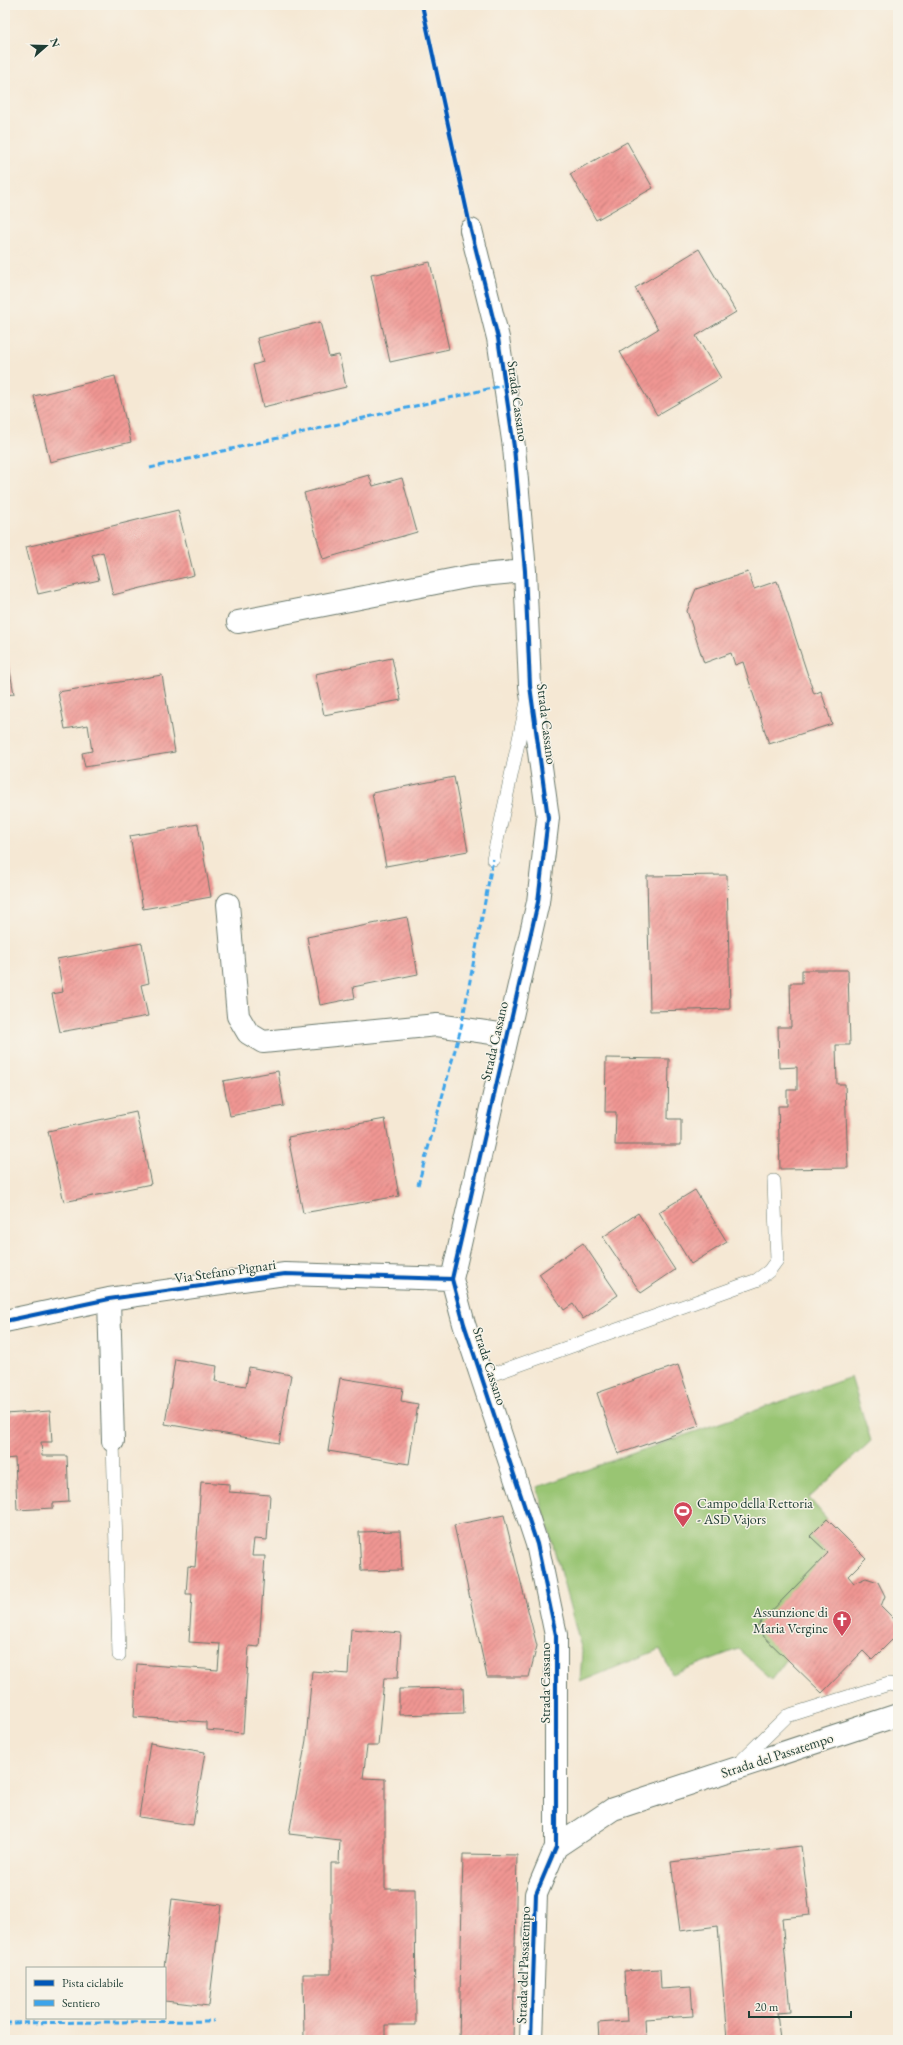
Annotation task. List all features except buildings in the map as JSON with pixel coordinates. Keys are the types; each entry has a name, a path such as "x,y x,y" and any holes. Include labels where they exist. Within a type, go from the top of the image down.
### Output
{"street":[{"name":"Strada Cassano","path":"471,230 498,338 514,447 525,571 530,686 548,818 538,902 506,1034 452,1279 482,1378 537,1544 556,1634 556,1847"},
{"path":"238,622 471,576 525,571"},
{"path":"228,904 238,1016 248,1033 263,1042 436,1025 506,1034"},
{"name":"Via Stefano Pignari","path":"5,1321 108,1299 285,1274 452,1279"},
{"path":"108,1299 113,1441"},
{"name":"Strada del Passatempo","path":"531,2040 536,1894 556,1847 613,1809 898,1715"}],"lane":[{"path":"493,859 530,686"},
{"path":"482,1378 757,1280 769,1271 777,1260 774,1181"},
{"path":"113,1441 119,1655"},
{"path":"732,1770 788,1716 889,1684 898,1686"}],"green space":[{"name":"Campo della Rettoria - ASD Vajors","path":"851,1377 871,1441 809,1498 827,1519 810,1536 828,1553 787,1659 772,1679 738,1649 672,1674 660,1649 580,1682 582,1651 537,1487"}],"marked path":[{"path":"150,468 505,385"},
{"path":"418,1185 461,1028 493,859"},
{"path":"5,2023 214,2021"}],"cycle path":[{"path":"422,5 471,230 498,338 514,447 525,571 530,686 548,818 538,902 452,1279 464,1324 537,1544 556,1635 556,1847 536,1894 531,2040"},
{"path":"5,1321 109,1299 285,1274 452,1279"}],"place":[{"name":"Campo della Rettoria - ASD Vajors","path":"683,1528"},
{"name":"Assunzione di Maria Vergine","path":"842,1637"}]}
